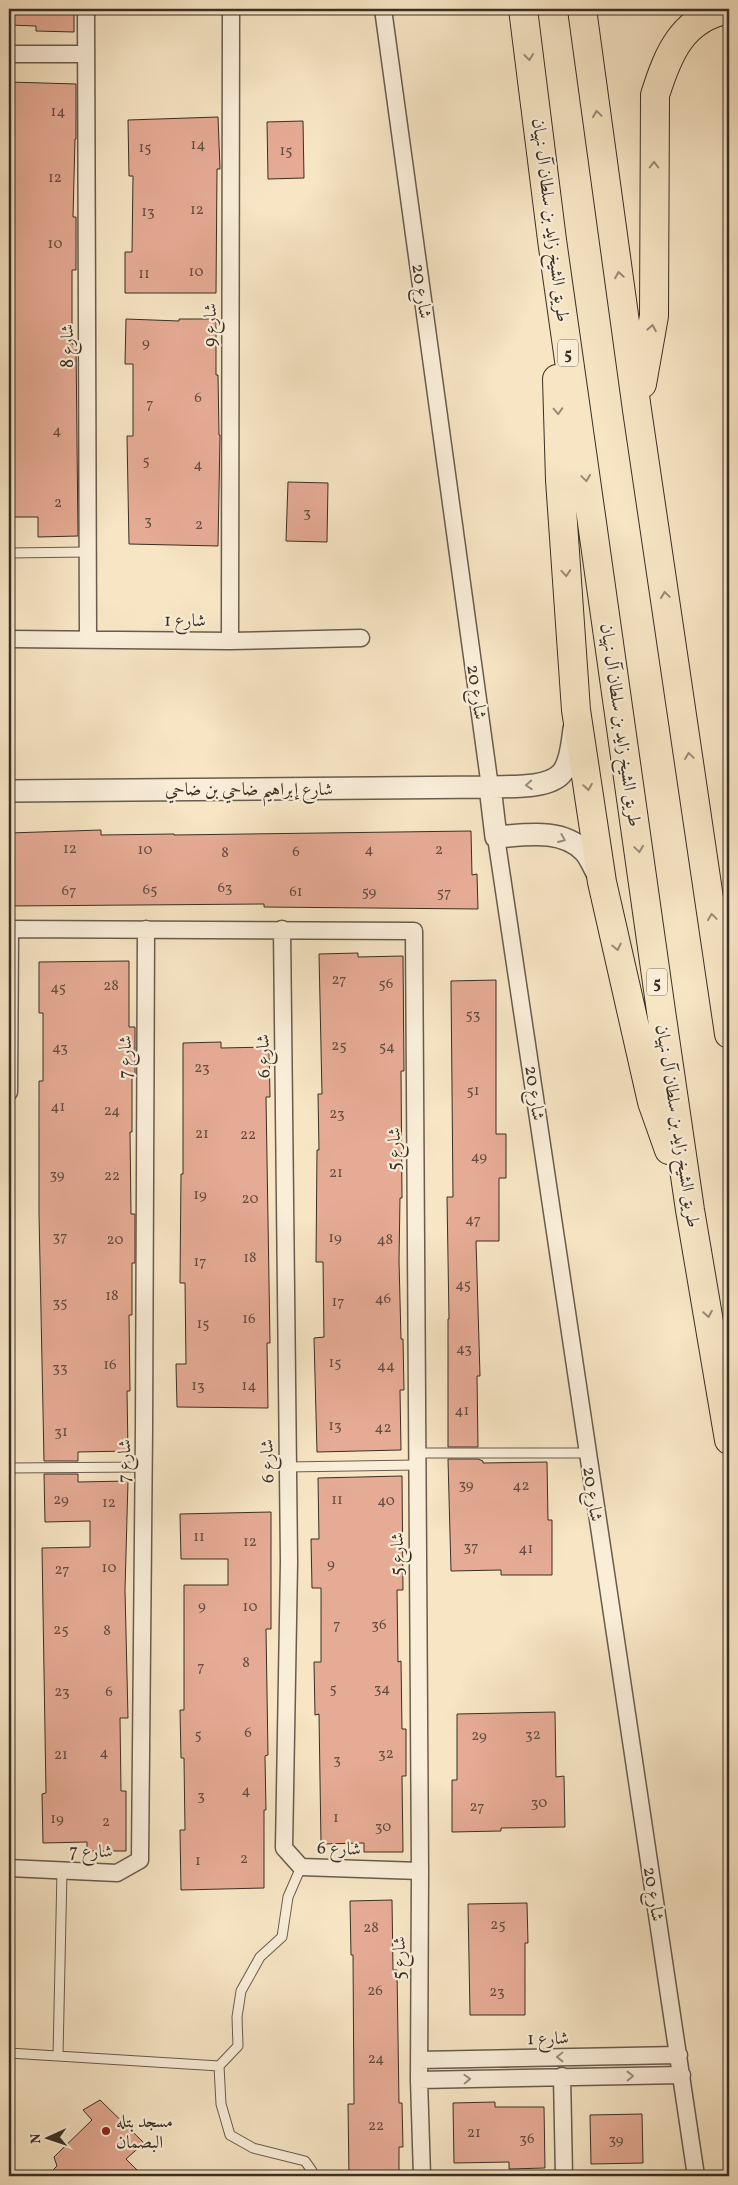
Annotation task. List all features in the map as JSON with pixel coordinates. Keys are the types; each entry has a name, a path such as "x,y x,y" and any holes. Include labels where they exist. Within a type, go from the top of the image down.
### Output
{"highway":[{"name":"طريق الشيخ زايد بن سلطان آل نهيان","path":"523,9 552,240 690,1210 729,1440"},
{"path":"582,9 637,410 729,1034"},
{"path":"637,410 654,316 656,95 665,64 680,36 685,9"},
{"path":"680,36 700,19 729,9"},
{"path":"552,240 560,480 576,710 602,882 652,1102 690,1210"}],"street":[{"name":"شارع 8","path":"86,9 88,638"},
{"name":"شارع 9","path":"230,641 231,9"},
{"name":"شارع 20","path":"384,9 496,837 696,2176"},
{"path":"9,54 86,54"},
{"name":"شارع 1","path":"9,639 88,638 230,641 361,638"},
{"name":"شارع إبراهيم ضاحي بن ضاحي","path":"9,791 537,785 555,779 562,774 567,764 572,742 576,710"},
{"path":"496,837 560,836 584,852 602,882"},
{"path":"9,1092 9,929 282,929"},
{"name":"شارع 7","path":"9,1868 116,1874 140,1860 146,929"},
{"name":"شارع 5","path":"282,929 414,931 420,1871 419,2080 422,2176"},
{"name":"شارع 6","path":"282,929 289,1562 284,1848 301,1867 420,1871"},
{"name":"شارع 1","path":"419,2060 679,2055"},
{"path":"419,2080 682,2075"},
{"path":"562,2076 564,2176"}],"lane":[{"path":"9,552 88,552"},
{"path":"287,1467 416,1459 587,1453"},
{"path":"9,1468 144,1467"},
{"path":"301,1867 288,1897 282,1937 260,1957 241,1991 237,2017 238,2046 219,2066 221,2104 230,2135 253,2148 305,2161 313,2176"},
{"path":"58,2056 62,1871"},
{"path":"9,2053 219,2066"}],"building":[{"path":"9,9 74,9 74,32 36,31 36,26 9,25"},
{"path":"9,82 76,84 73,217 76,217 76,270 72,270 72,344 76,344 78,536 38,537 38,517 9,517"},
{"path":"218,117 220,169 217,169 216,293 125,293 125,252 132,252 133,176 129,176 128,120"},
{"path":"303,121 304,178 268,179 267,122"},
{"path":"126,319 179,321 179,319 216,319 216,375 218,375 220,435 218,546 129,544 127,436 133,436 133,364 125,364"},
{"path":"288,482 328,483 327,542 286,541"},
{"path":"101,830 101,835 471,831 472,875 477,874 478,909 264,907 264,904 9,906 9,833"},
{"path":"358,953 358,957 403,956 404,1071 401,1071 402,1198 400,1198 399,1261 404,1390 400,1390 401,1450 317,1452 314,1338 324,1337 323,1262 316,1262 317,1150 319,1150 318,1094 322,1094 319,954"},
{"path":"129,961 129,1027 135,1027 135,1077 132,1077 132,1132 130,1132 131,1214 135,1214 135,1263 132,1263 132,1315 129,1315 130,1391 127,1391 128,1451 78,1452 78,1461 44,1461 39,1213 39,1081 43,1081 43,1013 39,1013 39,962"},
{"path":"496,980 496,1134 506,1134 506,1178 499,1178 499,1241 476,1241 480,1376 477,1376 478,1447 448,1447 449,1319 447,1197 453,1197 451,981"},
{"path":"221,1042 221,1048 269,1047 270,1097 266,1097 270,1343 267,1343 268,1408 177,1407 176,1364 186,1364 185,1283 180,1283 181,1174 183,1174 183,1043"},
{"path":"448,1459 478,1459 483,1461 483,1463 547,1462 548,1520 552,1520 552,1575 501,1575 501,1570 451,1571"},
{"path":"44,1474 78,1474 78,1482 128,1481 125,1590 128,1718 120,1718 121,1791 126,1791 126,1851 87,1851 87,1842 43,1843 42,1794 46,1793 42,1548 90,1547 90,1521 45,1522"},
{"path":"402,1476 403,1590 397,1590 398,1662 401,1661 402,1729 406,1729 406,1776 402,1776 403,1852 364,1852 364,1843 321,1844 319,1714 315,1715 314,1662 321,1662 321,1588 312,1588 311,1539 319,1539 318,1478"},
{"path":"271,1512 271,1629 266,1629 268,1755 265,1756 264,1888 181,1890 180,1830 185,1830 184,1758 181,1758 180,1710 184,1710 184,1585 228,1585 228,1559 181,1559 180,1514"},
{"path":"555,1712 556,1777 564,1776 565,1827 501,1828 501,1831 452,1832 452,1780 457,1780 457,1714"},
{"path":"392,1900 393,1970 397,1970 399,2103 402,2103 403,2147 399,2147 399,2176 349,2176 348,2104 354,2104 353,1955 351,1955 350,1901"},
{"path":"527,1903 528,1943 525,1943 525,2015 470,2015 468,1904"},
{"name":"مسجد بتله البصمان","path":"100,2100 144,2143 126,2159 143,2176 47,2176 57,2166 54,2157 92,2120 83,2110"},
{"path":"495,2102 495,2107 544,2107 545,2168 509,2169 509,2162 454,2163 453,2103"},
{"path":"642,2114 643,2163 591,2164 590,2115"}],"place":[{"name":"مسجد بتله البصمان","path":"106,2131"}]}
